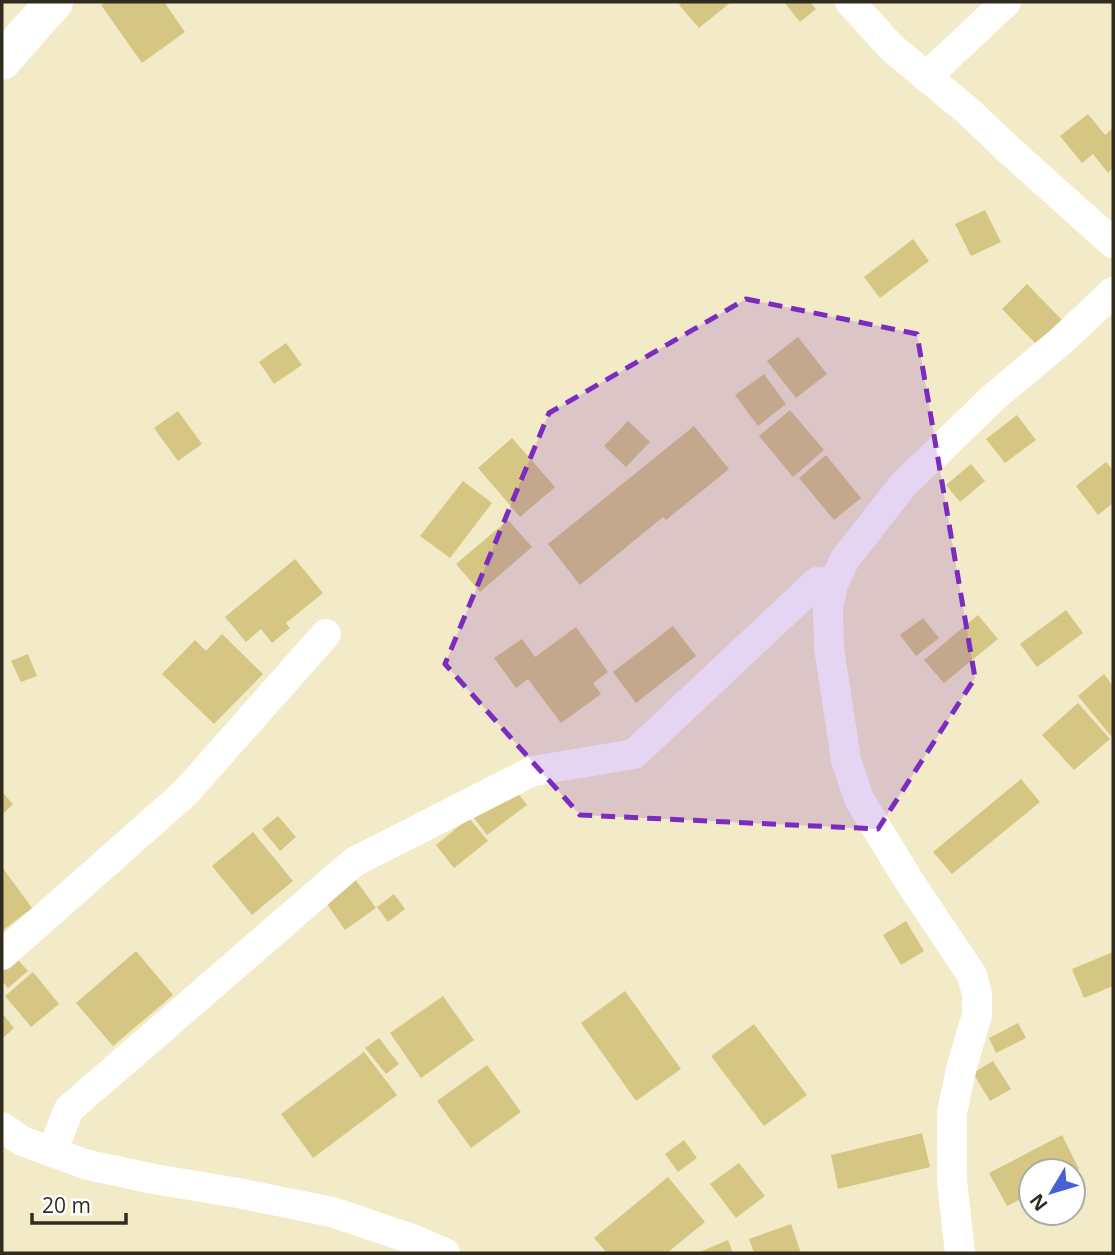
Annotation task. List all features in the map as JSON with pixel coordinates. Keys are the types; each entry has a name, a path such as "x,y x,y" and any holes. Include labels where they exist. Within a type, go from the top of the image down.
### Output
{"main road":[{"path":"2,61 54,2"}],"street":[{"path":"850,2 892,48 968,111 1113,243"},
{"path":"926,76 1006,2"},
{"path":"960,1253 952,1181 952,1112 977,1015 977,994 972,975 909,881 859,799 846,760 829,648 828,608 833,584 845,559 903,485 995,396 1061,341 1113,292"},
{"path":"52,1152 69,1109 354,862 533,771 634,754 817,582 833,584"},
{"path":"2,954 185,793 326,634"},
{"path":"2,1127 22,1141 88,1165 332,1212 445,1253"}],"highlighted area":[{"path":"746,299 917,334 975,678 878,829 580,815 445,664 549,413"}],"building":[{"path":"106,2 164,2 185,32 142,63 101,5"},
{"path":"682,2 731,2 699,28 679,5"},
{"path":"784,2 810,2 816,9 800,22"},
{"path":"1088,114 1105,135 1113,128 1113,168 1108,173 1093,154 1082,163 1060,136"},
{"path":"985,210 1001,242 971,256 955,224"},
{"path":"913,239 929,261 880,298 864,277"},
{"path":"1027,284 1063,321 1037,345 1002,309"},
{"path":"798,337 827,374 796,398 767,361"},
{"path":"286,343 302,365 274,384 259,362"},
{"path":"764,374 786,404 758,426 735,395"},
{"path":"790,410 824,450 793,477 759,436"},
{"path":"178,411 202,444 178,461 154,428"},
{"path":"1017,415 1036,440 1005,463 986,439"},
{"path":"628,421 650,442 626,467 604,446"},
{"path":"694,426 729,469 666,520 663,517 580,585 548,544"},
{"path":"512,438 555,487 520,517 478,468"},
{"path":"826,455 861,498 834,520 799,478"},
{"path":"1106,462 1113,470 1113,503 1098,515 1076,486"},
{"path":"971,464 985,481 960,502 946,485"},
{"path":"463,481 492,503 450,558 420,536"},
{"path":"508,520 532,547 480,592 456,564"},
{"path":"295,559 323,593 286,623 290,628 272,643 261,629 246,642 225,617"},
{"path":"1066,610 1083,633 1037,667 1020,644"},
{"path":"978,615 998,639 944,683 924,660"},
{"path":"923,618 939,638 916,656 900,635"},
{"path":"673,626 696,656 636,703 613,672"},
{"path":"576,627 608,672 593,683 601,694 561,723 528,679 516,688 494,658 522,639 535,657"},
{"path":"222,634 263,674 214,724 162,674 195,640 206,651"},
{"path":"28,654 37,676 21,682 11,661"},
{"path":"1104,674 1113,686 1111,736 1078,696"},
{"path":"1078,703 1110,739 1074,770 1042,735"},
{"path":"1021,779 1040,802 952,874 933,852"},
{"path":"514,788 527,805 487,835 474,818"},
{"path":"2,792 13,804 2,815"},
{"path":"278,816 296,837 280,851 262,829"},
{"path":"469,818 488,841 454,868 436,845"},
{"path":"253,832 293,881 252,915 212,866"},
{"path":"2,867 32,908 2,931"},
{"path":"352,875 376,908 345,930 322,897"},
{"path":"394,894 405,909 388,922 377,907"},
{"path":"906,921 924,951 901,965 883,935"},
{"path":"136,951 173,995 113,1046 76,1003"},
{"path":"1113,952 1113,986 1084,998 1072,969"},
{"path":"12,953 28,971 8,988 2,981 2,962"},
{"path":"33,972 59,1004 31,1027 5,996"},
{"path":"625,991 681,1069 636,1101 581,1023"},
{"path":"443,996 474,1040 421,1078 390,1033"},
{"path":"2,1013 14,1028 2,1039"},
{"path":"1018,1023 1026,1038 996,1053 989,1038"},
{"path":"754,1024 807,1095 764,1126 711,1056"},
{"path":"379,1038 399,1064 386,1074 365,1048"},
{"path":"364,1052 397,1095 313,1158 281,1114"},
{"path":"993,1061 1011,1089 990,1101 973,1073"},
{"path":"487,1065 521,1112 471,1148 437,1101"},
{"path":"922,1133 930,1167 838,1189 831,1155"},
{"path":"1062,1135 1073,1157 1020,1157"},
{"path":"684,1140 697,1158 678,1172 665,1154"},
{"path":"1017,1158 1017,1201 1007,1206 989,1173"},
{"path":"739,1163 765,1196 736,1218 710,1184"},
{"path":"668,1177 705,1222 667,1253 607,1253 594,1238"},
{"path":"791,1224 801,1253 754,1253 749,1239"},
{"path":"728,1240 733,1253 697,1253"}]}
